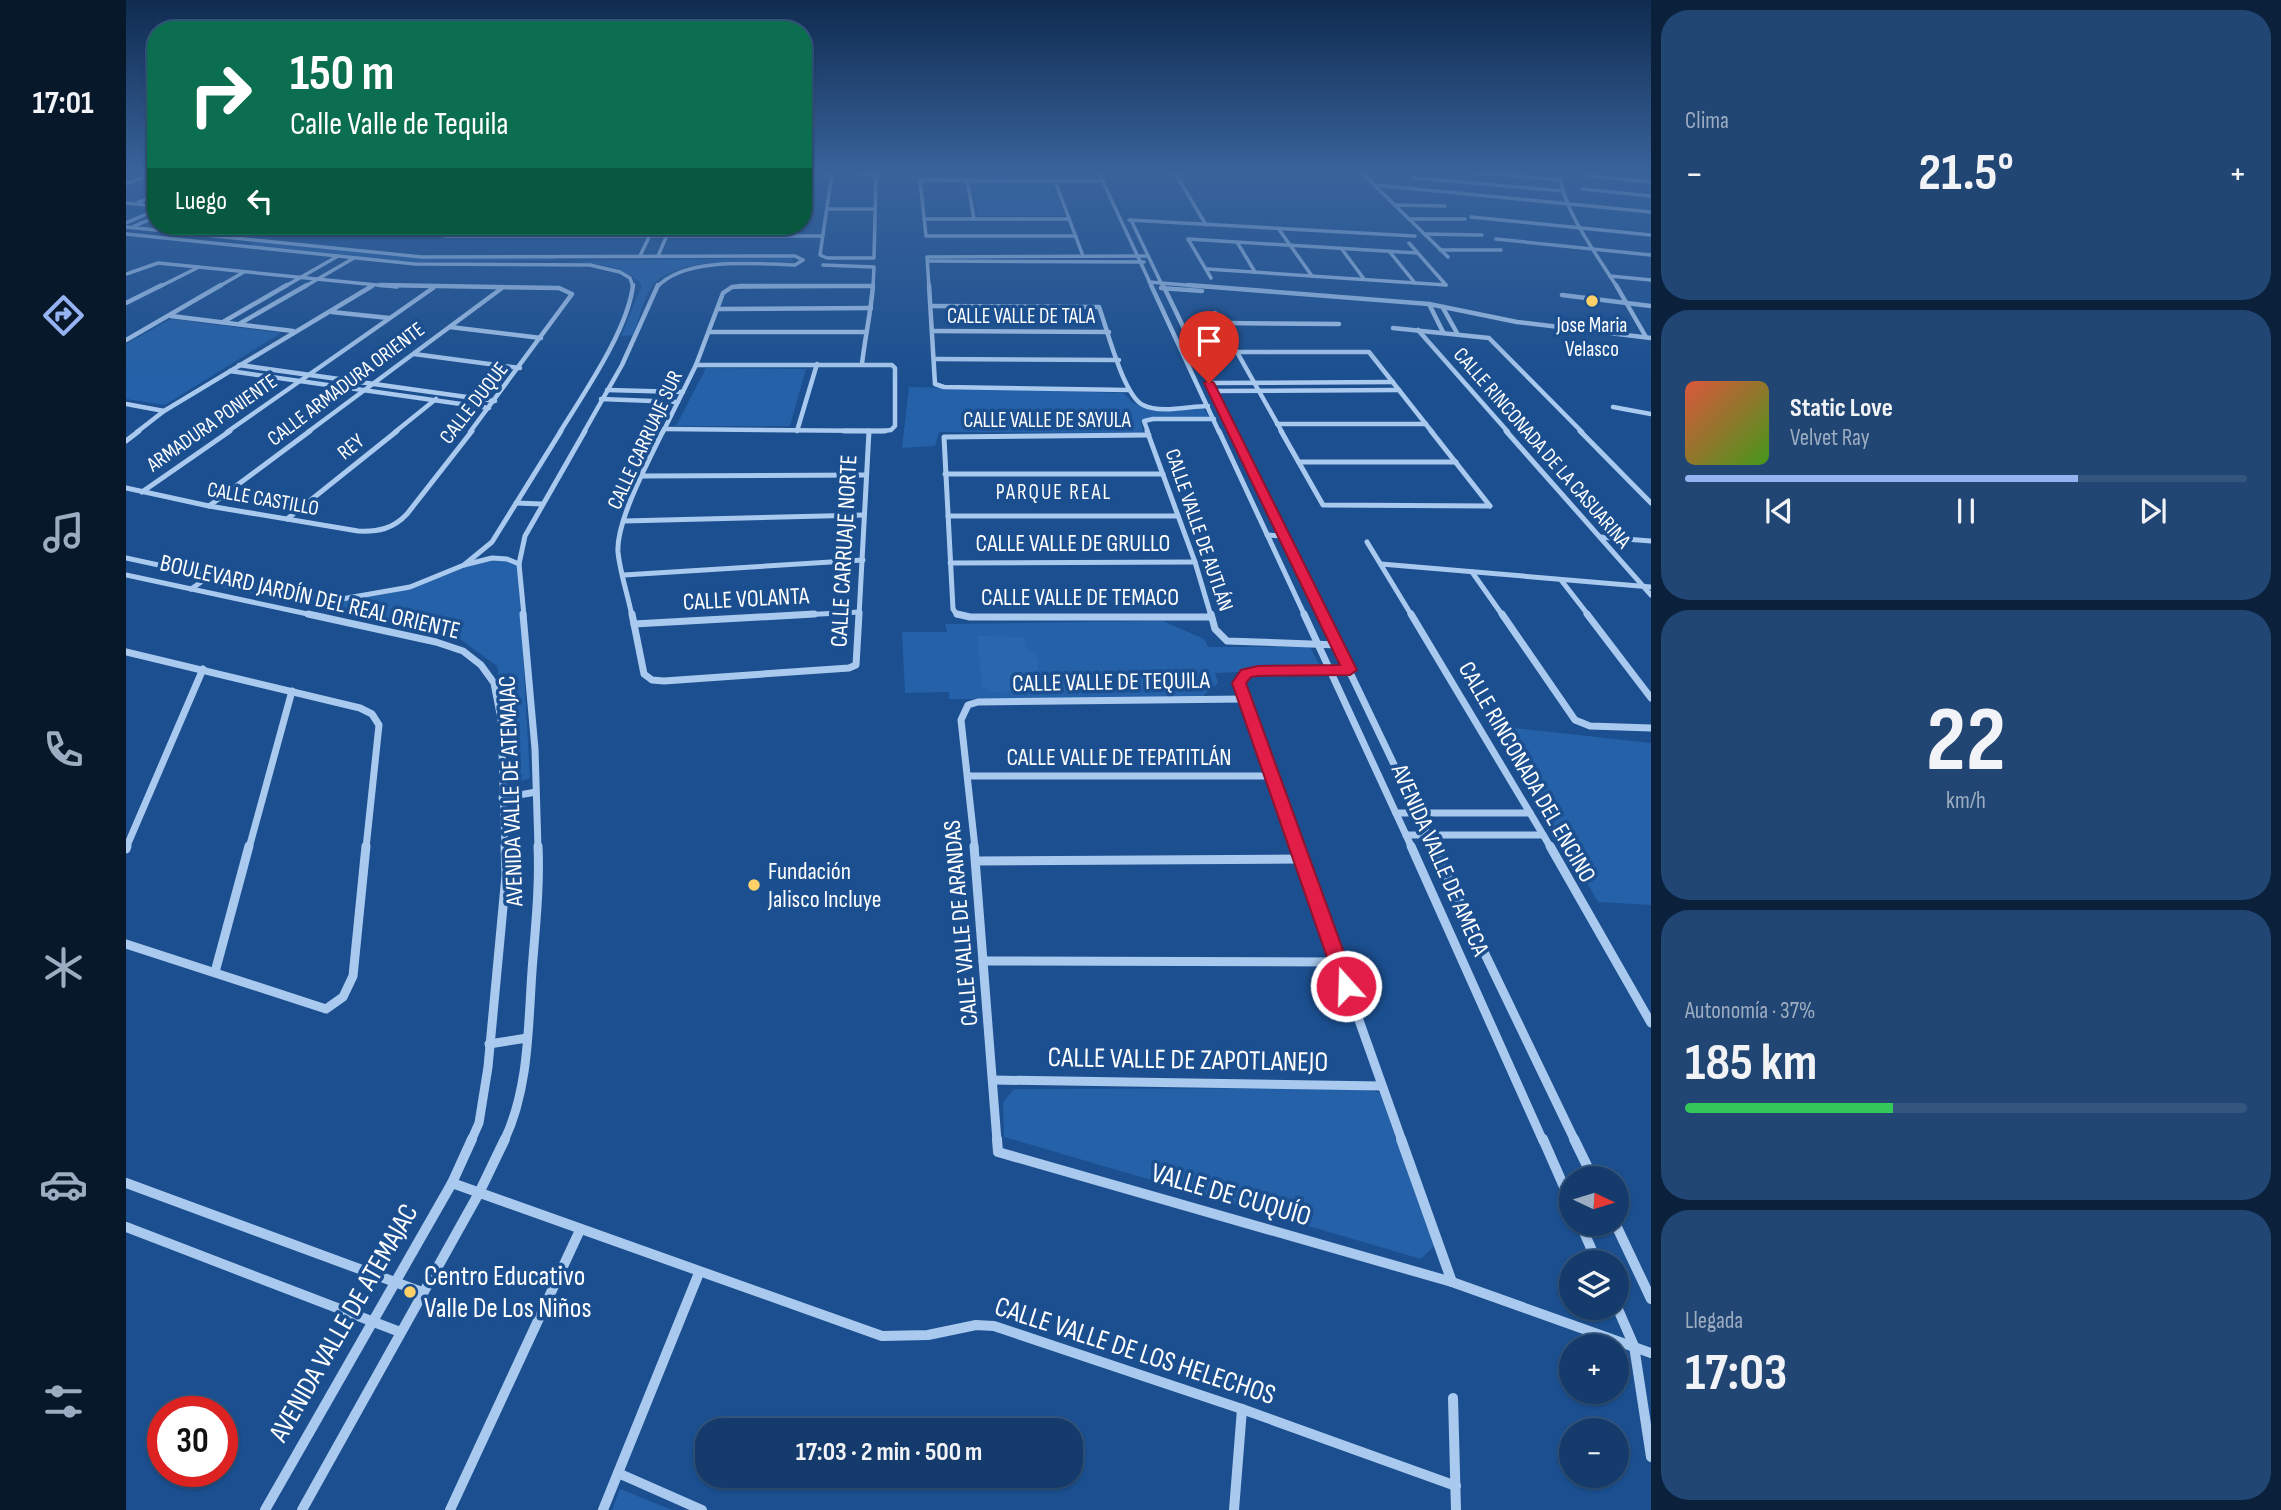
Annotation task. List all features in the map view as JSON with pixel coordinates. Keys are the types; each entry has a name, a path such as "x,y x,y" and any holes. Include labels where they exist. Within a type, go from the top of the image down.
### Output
{"street":[{"path":"196,241 415,264 602,266 624,274 631,280 635,291 614,342 492,542 464,565"},
{"path":"238,246 246,241"},
{"path":"274,241 422,257 658,256 665,241"},
{"path":"640,256 647,241"},
{"path":"823,241 822,257 874,258 874,241"},
{"path":"1078,241 1083,256"},
{"name":"AVENIDA VALLE DE AMECA","path":"1130,241 1396,813 1559,1176"},
{"name":"AVENIDA VALLE DE AMECA","path":"1141,241 1430,835 1587,1166"},
{"path":"1190,241 1211,278"},
{"path":"1228,241 1417,253"},
{"path":"1288,241 1312,276"},
{"path":"1431,241 1448,257"},
{"path":"1520,241 1651,255"},
{"path":"1590,241 1648,337"},
{"path":"1237,242 1255,272"},
{"path":"1207,269 1446,285 1409,243"},
{"path":"1341,248 1364,279"},
{"path":"642,250 661,251"},
{"path":"1440,250 1501,250"},
{"path":"1390,251 1415,283"},
{"path":"223,323 339,256"},
{"name":"AVENIDA VALLE DE ATEMAJAC","path":"302,1510 479,1193 513,1124 521,1093 539,869 531,693 519,564 525,537 633,341 656,285 685,271 709,266 796,265 803,260 795,256 658,256"},
{"path":"1129,390 939,387 935,384 927,256 1147,256"},
{"path":"565,264 569,257"},
{"path":"239,324 354,258"},
{"path":"928,261 1150,262"},
{"path":"126,274 153,263 373,286 502,288"},
{"path":"326,263 341,265"},
{"path":"823,265 872,266 870,324 866,332 862,364"},
{"path":"126,303 198,267"},
{"path":"126,340 245,272"},
{"path":"1610,276 1651,280"},
{"path":"1150,285 1431,307 1517,322 1648,337"},
{"path":"126,441 164,411 293,331 373,286"},
{"name":"CALLE CARRUAJE SUR","path":"664,681 652,680 644,674 618,550 624,521 641,476 684,392 710,332 723,293 732,287 872,286"},
{"name":"ARMADURA PONIENTE","path":"142,492 434,288"},
{"name":"CALLE DUQUE","path":"395,526 495,401 572,294 559,288 502,288"},
{"name":"CALLE ARMADURA ORIENTE","path":"209,506 502,288"},
{"path":"1562,295 1651,306"},
{"path":"931,306 1099,307 1129,390 1142,405 1208,406"},
{"path":"1431,307 1443,332"},
{"path":"718,309 871,308"},
{"path":"1444,309 1457,333"},
{"path":"331,312 390,318"},
{"path":"1215,313 1323,505 1490,506 1369,352 1237,352"},
{"path":"171,316 293,331"},
{"path":"1221,323 1339,324"},
{"path":"450,327 541,338"},
{"path":"1393,328 1478,335 1496,342 1651,503"},
{"name":"CALLE RINCONADA DE LA CASUARINA","path":"1418,330 1599,537 1647,587 1651,595"},
{"name":"CALLE VALLE DE TALA","path":"933,331 1109,332"},
{"path":"710,332 866,332"},
{"path":"614,342 633,341"},
{"path":"414,354 520,368"},
{"path":"935,359 1119,360"},
{"path":"797,431 817,364"},
{"path":"239,365 495,401"},
{"path":"664,429 869,431 891,430 895,426 895,368 892,365 696,365"},
{"path":"229,371 489,408"},
{"path":"1209,383 1393,382"},
{"path":"607,390 684,392"},
{"path":"633,400 638,390"},
{"path":"1213,391 1399,390"},
{"name":"REY","path":"287,519 444,394"},
{"path":"601,399 678,402"},
{"path":"126,404 164,411"},
{"path":"1613,407 1651,414"},
{"path":"1643,412 1651,419"},
{"name":"CALLE VALLE DE SAYULA","path":"1147,419 1214,419"},
{"name":"CALLE VALLE DE AUTLÁN","path":"1147,419 1144,421 1195,562 1211,617 1221,636 1236,643 1318,644"},
{"path":"1277,424 1426,424"},
{"name":"CALLE CARRUAJE NORTE","path":"664,681 849,668 856,665 859,660 869,431"},
{"name":"CALLE VALLE DE SAYULA","path":"945,474 944,437 1149,435"},
{"path":"1299,462 1457,463"},
{"path":"950,563 945,474 1163,474"},
{"path":"641,476 866,475"},
{"name":"CALLE CASTILLO","path":"126,488 209,506 373,532 395,526"},
{"path":"516,503 542,504"},
{"path":"624,521 864,515"},
{"path":"948,516 1178,516"},
{"path":"1268,535 1284,536"},
{"path":"1599,537 1651,541"},
{"name":"CALLE RINCONADA DEL ENCINO","path":"1367,542 1543,835 1651,1023"},
{"name":"BOULEVARD JARDÍN DEL REAL ORIENTE","path":"126,558 302,596 336,600 410,587 464,565 492,558 519,564"},
{"path":"624,575 863,560"},
{"name":"CALLE VALLE DE GRULLO","path":"950,563 1195,562"},
{"name":"CALLE VALLE DE TEMACO","path":"950,563 953,609 957,615 1211,617"},
{"path":"1381,564 1647,587"},
{"path":"1472,572 1575,720 1590,726 1651,727"},
{"name":"BOULEVARD JARDÍN DEL REAL ORIENTE","path":"126,575 436,642 463,651 481,664"},
{"path":"191,589 210,576"},
{"path":"1562,580 1651,698"},
{"name":"CALLE VOLANTA","path":"634,624 860,612"},
{"path":"1318,644 1338,645"},
{"path":"126,652 360,708 372,714 379,724 352,976 347,992 336,1006 326,1009 126,944"},
{"name":"AVENIDA VALLE DE ATEMAJAC","path":"265,1510 452,1183 480,1123 506,875 501,719 494,683 481,664"},
{"path":"126,849 203,669"},
{"path":"1350,670 1258,671 1246,673 1239,683 1452,1282"},
{"path":"215,972 292,691"},
{"name":"CALLE VALLE DE TEQUILA","path":"978,702 1244,699"},
{"name":"CALLE VALLE DE ARANDAS","path":"978,702 968,704 962,710 961,720 976,861 998,1152"},
{"name":"CALLE VALLE DE TEPATITLÁN","path":"968,776 1270,776"},
{"path":"502,798 536,792"},
{"path":"1396,813 1530,813"},
{"path":"1406,835 1543,835"},
{"path":"976,861 1300,859"},
{"path":"983,961 1338,962"},
{"path":"489,1044 527,1038"},
{"name":"CALLE VALLE DE ZAPOTLANEJO","path":"993,1080 1382,1086"},
{"name":"VALLE DE CUQUÍO","path":"998,1152 1452,1282 1651,1353"},
{"path":"126,1182 422,1292"},
{"name":"CALLE VALLE DE LOS HELECHOS","path":"452,1183 882,1336 928,1335 976,1325 994,1326 1242,1409 1456,1486"},
{"path":"126,1227 400,1332"},
{"path":"450,1510 580,1230"},
{"path":"1621,1236 1651,1299"},
{"path":"603,1510 699,1273"},
{"path":"1623,1320 1634,1346 1651,1457"},
{"path":"1453,1398 1456,1510"},
{"path":"1234,1510 1242,1409"},
{"path":"618,1473 702,1510"}],"shaded area":[{"path":"256,242 422,258 557,260 417,262 250,245"},
{"path":"792,258 793,262 719,262 680,269 653,285 633,335 621,336 642,285 620,270 574,261"},
{"path":"171,319 281,333 165,405 126,399 126,344"},
{"path":"706,368 806,369 790,426 676,426"},
{"path":"909,387 1124,393 1132,402 1141,406 1203,408 1209,417 1145,418 1141,421 1143,433 939,432 935,446 902,448"},
{"path":"506,559 518,565 530,778 515,783 497,666 457,637 204,584 212,577 318,597 361,598 398,591 474,565"},
{"path":"1163,621 1204,639 1208,647 1310,647 1322,669 1215,673 1218,683 1197,701 949,699 949,692 905,693 902,632 947,632 945,624"},
{"path":"1496,726 1651,743 1651,905 1598,902"},
{"path":"1363,1088 1380,1093 1434,1246 1421,1259 1004,1137 1003,1102 1014,1089"},
{"path":"620,1489 672,1510 612,1510"}],"building":[{"path":"977,636 1024,637 1025,646 1035,654 1039,663 1038,670 1030,679 1033,691 991,692 982,686"}],"place":[{"name":"Jose Maria Velasco","path":"1592,301"},
{"name":"Fundación Jalisco Incluye","path":"754,885"},
{"name":"Centro Educativo Valle De Los Niños","path":"410,1292"}],"district":[{"name":"PARQUE REAL","path":"1054,492"}],"route":[{"path":"1209,383 1350,670 1258,671 1246,673 1239,683 1346,986"}]}
